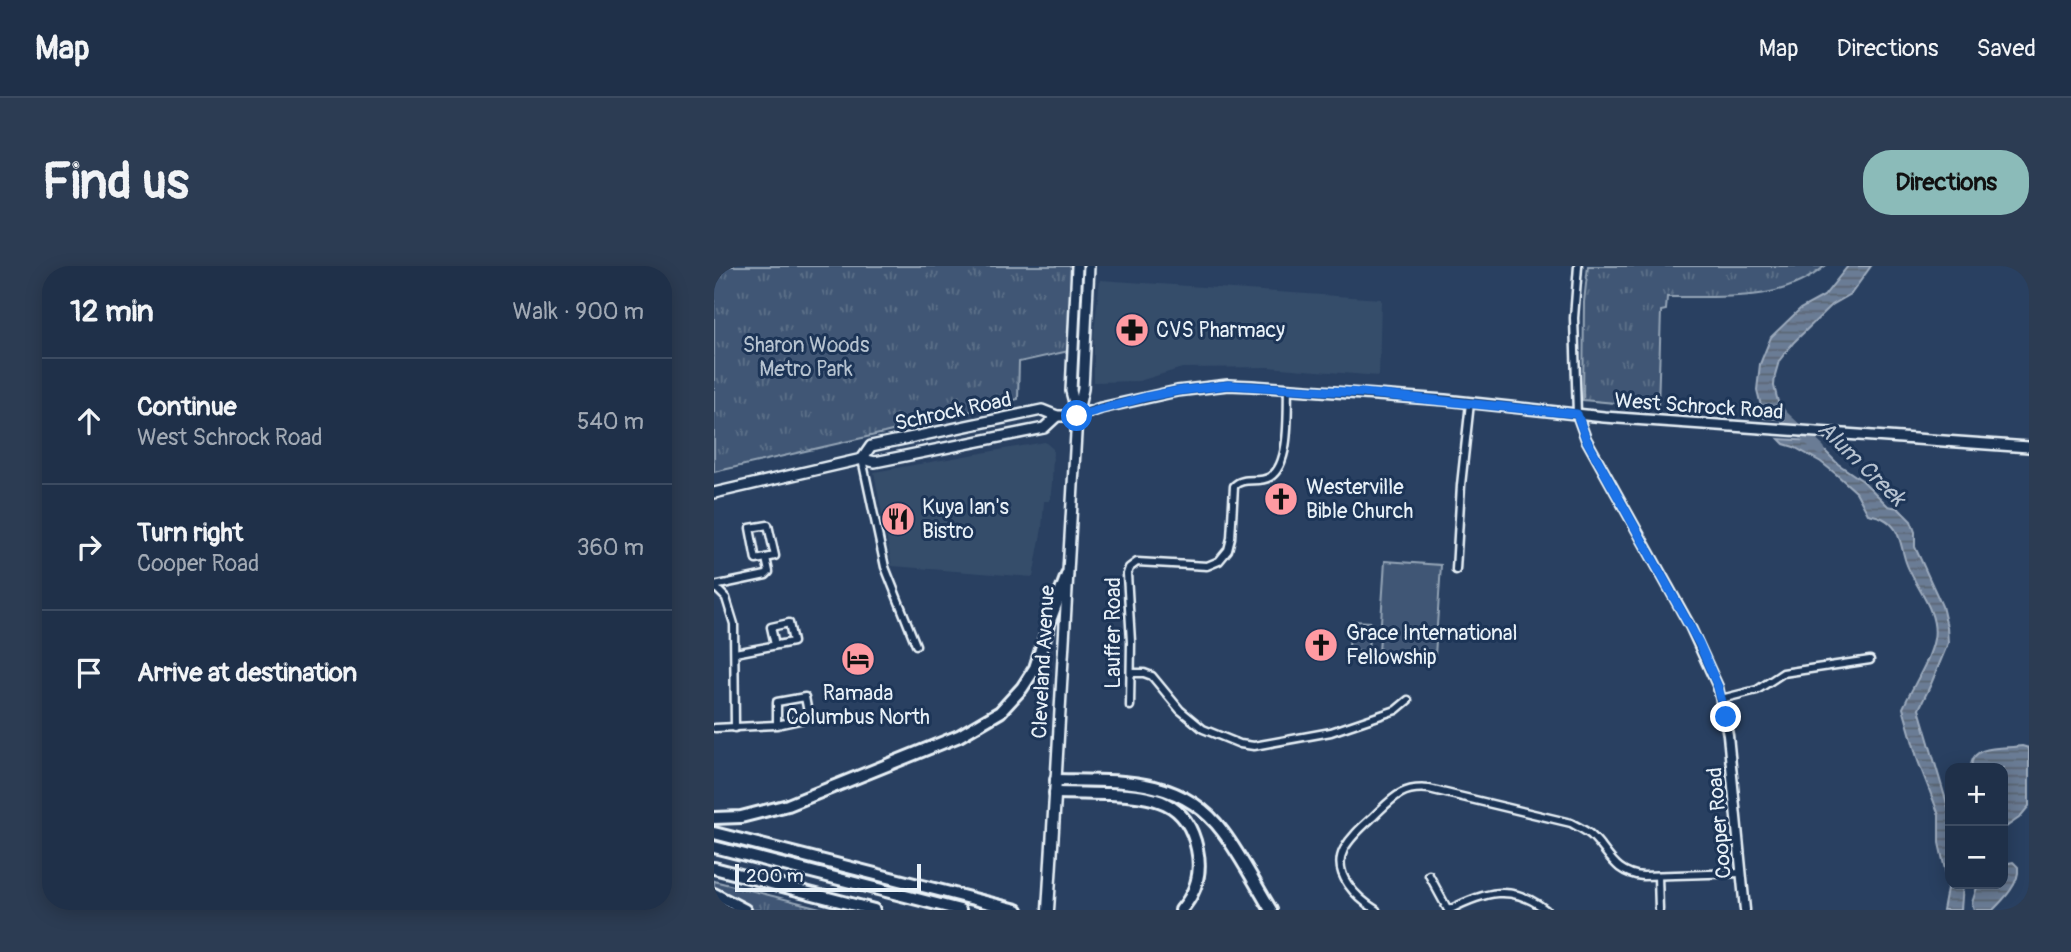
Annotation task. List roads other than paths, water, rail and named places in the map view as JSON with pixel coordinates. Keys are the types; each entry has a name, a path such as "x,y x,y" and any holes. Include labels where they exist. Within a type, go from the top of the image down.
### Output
{"highway":[{"path":"714,818 741,817 788,805 959,736 1000,712 1022,688 1035,668 1067,575"},
{"path":"1056,780 1151,785 1167,789 1192,802 1224,833 1271,910"},
{"path":"1055,793 1140,796 1163,802 1179,813 1189,824 1195,840 1199,873 1190,898 1181,910"},
{"path":"714,833 1017,910"},
{"path":"714,847 960,910"},
{"path":"714,868 874,910"},
{"path":"714,894 745,910"}],"main road":[{"path":"1077,266 1071,391 1077,416"},
{"path":"1077,416 1083,389 1089,266"},
{"name":"West Schrock Road","path":"1077,416 1177,391 1228,385 2029,447"},
{"name":"Schrock Road","path":"862,459 871,446 1042,410 1057,416 1077,416"},
{"name":"Schrock Road","path":"714,493 862,459 875,461 1044,428 1057,416"},
{"name":"Cleveland Avenue","path":"1048,910 1077,416"}],"street":[{"name":"Cooper Road","path":"1578,266 1574,318 1577,414 1586,439 1713,672 1728,735 1745,910"},
{"name":"Lauffer Road","path":"1130,706 1129,568 1137,562 1207,566 1219,561 1228,551 1234,486 1242,481 1257,482 1270,477 1280,466 1284,453 1288,388"},
{"path":"1456,570 1461,485 1470,403"},
{"path":"862,459 886,567 916,645"},
{"path":"768,525 775,556 766,558 755,560 750,528 768,525"},
{"path":"714,586 766,575 769,572 766,558"},
{"path":"714,586 726,598 734,624 735,728"},
{"path":"735,653 775,645"},
{"path":"1721,699 1757,690 1783,673 1870,660"},
{"path":"1131,673 1152,676 1180,710 1203,729 1240,744 1254,746 1331,732 1396,710 1408,700"},
{"path":"715,728 777,725 809,718 805,697 777,702 777,725"},
{"path":"1376,910 1356,894 1343,875 1342,855 1351,838 1399,794 1410,789 1429,789 1571,823 1591,836 1615,864 1628,874 1658,876 1741,873"},
{"path":"1429,875 1449,910 1474,897 1495,893 1527,898 1546,910"},
{"path":"1658,876 1659,910"}],"waterway":[{"name":"Alum Creek","path":"1775,408 1820,450"}],"place":[{"name":"CVS Pharmacy","path":"1132,330"},
{"name":"Westerville Bible Church","path":"1281,499"},
{"name":"Kuya Ian's Bistro","path":"898,519"},
{"name":"Grace International Fellowship","path":"1321,645"},
{"name":"Ramada Columbus North","path":"858,659"}],"park label":[{"name":"Sharon Woods Metro Park","path":"806,357"}]}
